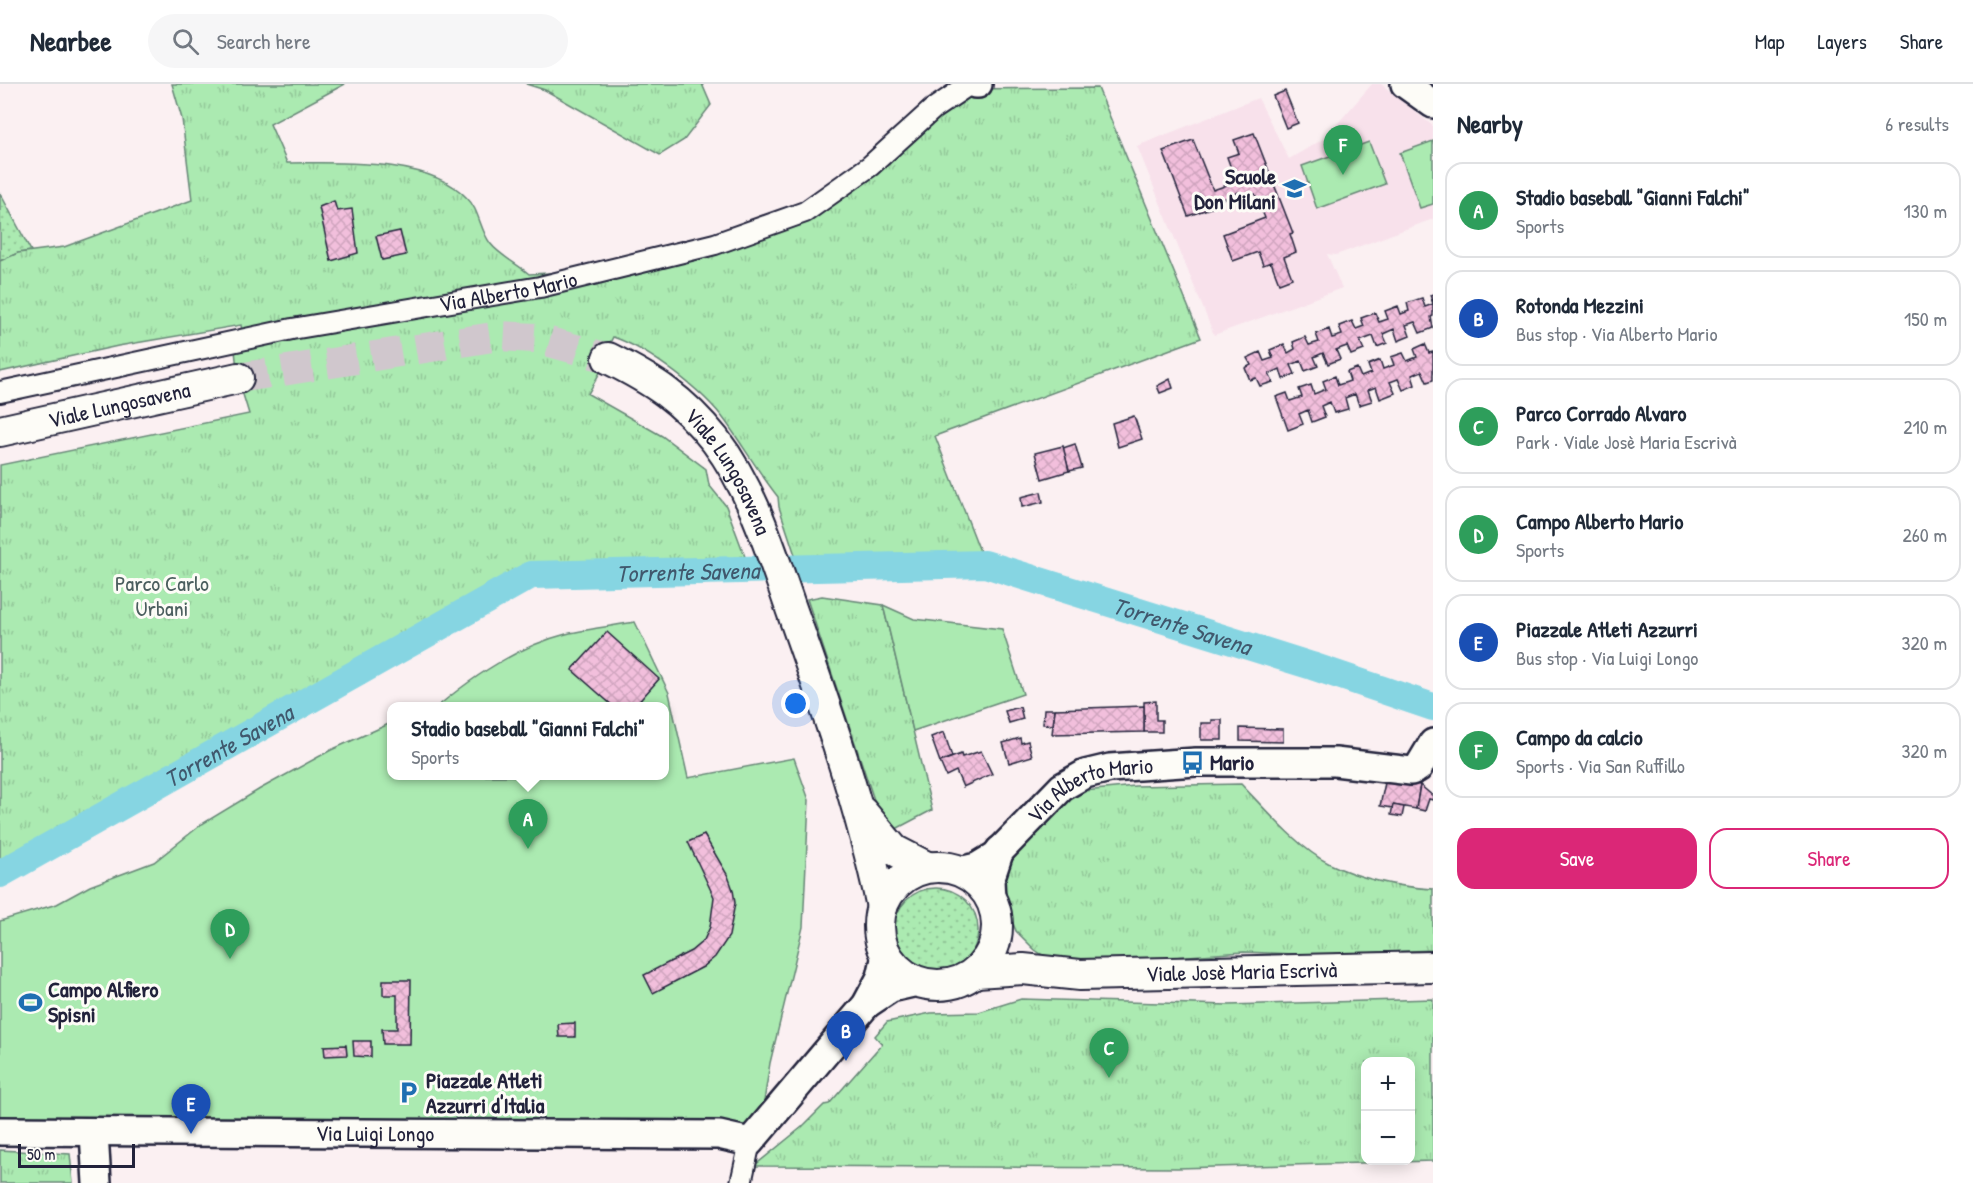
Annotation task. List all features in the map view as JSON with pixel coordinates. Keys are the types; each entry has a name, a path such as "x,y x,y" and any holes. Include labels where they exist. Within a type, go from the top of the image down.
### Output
{"main road":[{"name":"Viale Lungosavena","path":"608,358 655,382 693,415 730,463 766,537 816,678 853,797 882,907"},
{"name":"Viale Lungosavena","path":"0,430 238,378"},
{"name":"Viale Lungosavena","path":"853,797 881,837 902,855 927,867"},
{"path":"927,867 960,871 978,883 991,900 996,916 997,933 987,961 976,972 948,985 917,982 894,966 886,955 879,931 882,907 898,882 927,867"},
{"name":"Viale Josè Maria Escrivà","path":"997,933 1018,954 1050,972"},
{"name":"Viale Josè Maria Escrivà","path":"976,972 1004,969 1080,975 1433,967"}],"street":[{"name":"Via Alberto Mario","path":"0,392 292,329 540,286 730,240 812,207 870,166 933,109 970,84"},
{"path":"1405,84 1433,104"},
{"name":"Via Alberto Mario","path":"960,871 986,862 1062,787 1085,774 1110,768 1196,762 1335,762 1411,771 1418,768 1429,751"},
{"name":"Via Alberto Mario","path":"991,900 990,880 1000,850"},
{"path":"741,1183 750,1142 866,1005 881,977 886,955"},
{"path":"866,1005 891,988 917,982"},
{"name":"Via Luigi Longo","path":"0,1131 719,1135 750,1142"},
{"path":"94,1133 97,1183"}],"shaded area":[{"name":"Scuole Don Milani","path":"1372,84 1381,84 1433,126 1433,219 1336,255 1327,254 1342,288 1214,335 1137,146 1258,98 1289,159 1325,138"}],"green space":[{"name":"Parco Carlo Urbani","path":"172,84 345,84 270,124 287,163 382,165 430,175 450,185 467,198 490,243 529,274 612,270 805,212 953,89 1098,88 1201,338 935,436 985,564 799,567 779,507 778,497 726,422 704,397 675,372 643,351 613,337 608,347 608,358 588,394 662,436 706,469 709,485 726,506 750,570 531,575 0,874 0,465 249,414 238,378 234,341 243,339 241,325 118,346 0,372 0,261 18,253 64,247 192,200 182,119"},
{"path":"526,84 702,84 711,105 684,140 660,155 545,90"},
{"path":"1433,141 1433,204 1420,208 1400,153"},
{"path":"1369,142 1385,184 1317,209 1302,166"},
{"path":"0,193 31,251 18,253 0,261"},
{"path":"822,596 883,605 932,810 896,829 875,803 807,599"},
{"path":"883,605 914,619 1002,629 1023,694 913,731"},
{"path":"635,622 669,693 688,778 794,758 809,800 803,927 770,1063 758,1140 0,1137 0,921 57,904 90,886 154,862 202,824 260,789 331,750 387,725 387,780 669,780 669,702 443,702 482,673 514,654 566,634"},
{"path":"1241,784 1306,849 1330,864 1380,881 1433,889 1433,950 1318,955 1244,952 1075,964 1050,960 1035,950 1016,931 1001,886 1004,870 1041,823 1063,803 1084,791 1135,786"},
{"path":"936,888 952,891 966,900 975,914 978,930 975,946 966,960 952,969 936,972 920,969 906,960 897,946 894,930 897,914 906,900 920,891"},
{"path":"1021,999 1229,1005 1433,999 1433,1161 1415,1161 1415,1057 1361,1057 1361,1163 1178,1168 754,1166 802,1127 824,1105 829,1104 882,1044 875,1036 887,1022 931,1013 979,1012"},
{"path":"0,1150 70,1154 73,1183 0,1183"}],"building":[{"path":"1285,91 1298,123 1286,128 1273,96"},
{"path":"1254,133 1293,233 1290,234 1296,252 1284,257 1292,278 1279,283 1271,262 1263,265 1258,252 1233,261 1223,234 1265,218 1255,194 1241,199 1239,192 1212,204 1213,207 1188,216 1163,151 1193,140 1213,190 1236,182 1227,157 1239,153 1234,140"},
{"path":"334,201 337,211 352,209 358,253 331,261 319,207"},
{"path":"400,231 406,255 382,260 376,236"},
{"path":"1422,298 1425,307 1433,304 1433,316 1431,317 1433,328 1420,333 1415,322 1406,325 1410,336 1398,341 1394,329 1383,334 1387,343 1377,347 1373,336 1360,341 1364,350 1351,355 1347,346 1336,350 1340,359 1328,364 1323,353 1314,357 1318,366 1305,371 1301,361 1291,365 1295,374 1283,379 1280,369 1269,374 1273,382 1260,386 1256,378 1250,380 1245,368 1251,365 1247,358 1260,352 1264,361 1273,358 1270,350 1284,344 1288,353 1295,349 1293,342 1305,337 1309,345 1319,342 1316,334 1329,329 1332,338 1342,335 1339,326 1352,321 1356,329 1364,326 1361,318 1375,313 1379,322 1388,319 1385,311 1398,306 1401,314 1409,311 1407,303"},
{"path":"1425,344 1429,353 1433,352 1433,380 1427,382 1422,371 1412,375 1415,385 1403,390 1398,379 1390,382 1395,393 1380,399 1376,387 1368,390 1372,401 1359,405 1355,394 1345,398 1348,409 1334,413 1330,402 1321,406 1325,417 1312,422 1308,410 1299,414 1303,424 1288,430 1276,397 1287,393 1290,401 1302,397 1299,389 1311,385 1314,394 1326,389 1323,381 1335,376 1338,385 1350,381 1347,372 1357,368 1361,377 1371,373 1368,365 1380,360 1383,369 1394,365 1391,357 1403,353 1407,361 1417,357 1414,349"},
{"path":"1170,379 1173,388 1160,393 1157,386"},
{"path":"1134,416 1142,439 1118,447 1112,423"},
{"path":"1075,444 1082,468 1069,471 1063,448"},
{"path":"1063,446 1069,471 1042,479 1035,453"},
{"path":"1041,492 1043,502 1022,507 1021,497"},
{"path":"607,632 659,679 639,702 608,702 572,670"},
{"path":"1156,701 1156,720 1162,720 1162,732 1144,732 1144,702"},
{"path":"1144,706 1144,732 1052,734 1055,709"},
{"path":"1020,707 1023,719 1009,723 1005,711"},
{"path":"1044,709 1055,709 1053,725 1043,724"},
{"path":"1212,720 1222,720 1222,740 1201,740 1201,723 1212,723"},
{"path":"1240,728 1283,729 1283,742 1240,741"},
{"path":"944,732 952,757 940,762 931,737"},
{"path":"1020,738 1021,743 1028,741 1032,756 1009,763 1003,743"},
{"path":"981,751 992,774 963,787 956,771 946,776 940,762 961,754 962,757"},
{"path":"1386,778 1420,785 1416,809 1393,805 1392,808 1380,806"},
{"path":"1420,785 1433,796 1433,800 1429,799 1425,811 1416,809"},
{"path":"1393,805 1404,807 1402,817 1391,815"},
{"path":"704,835 728,876 733,890 735,903 729,936 715,957 703,967 653,993 644,975 691,951 704,940 710,927 714,897 688,842"},
{"path":"383,980 411,980 410,1044 383,1044 382,1029 397,1029 397,995 383,995"},
{"path":"575,1023 575,1037 559,1037 558,1024"},
{"path":"353,1041 371,1041 371,1057 354,1056"},
{"path":"346,1045 347,1055 325,1056 324,1046"}],"waterway":[{"name":"Torrente Savena","path":"0,874 531,575 985,564 1312,666 1433,707"}],"tunnel":[{"path":"238,378 499,336 535,338 608,358"}],"place":[{"name":"Campo da calcio","path":"1343,175"},
{"name":"Scuole Don Milani","path":"1294,189"},
{"name":"Mario","path":"1192,762"},
{"name":"Stadio baseball \"Gianni Falchi\"","path":"528,849"},
{"name":"Campo Alberto Mario","path":"230,959"},
{"name":"Campo Alfiero Spisni","path":"30,1002"},
{"name":"Rotonda Mezzini","path":"846,1061"},
{"name":"Parco Corrado Alvaro","path":"1109,1078"},
{"name":"Piazzale Atleti Azzurri d'Italia","path":"408,1093"},
{"name":"Piazzale Atleti Azzurri","path":"191,1134"}]}
